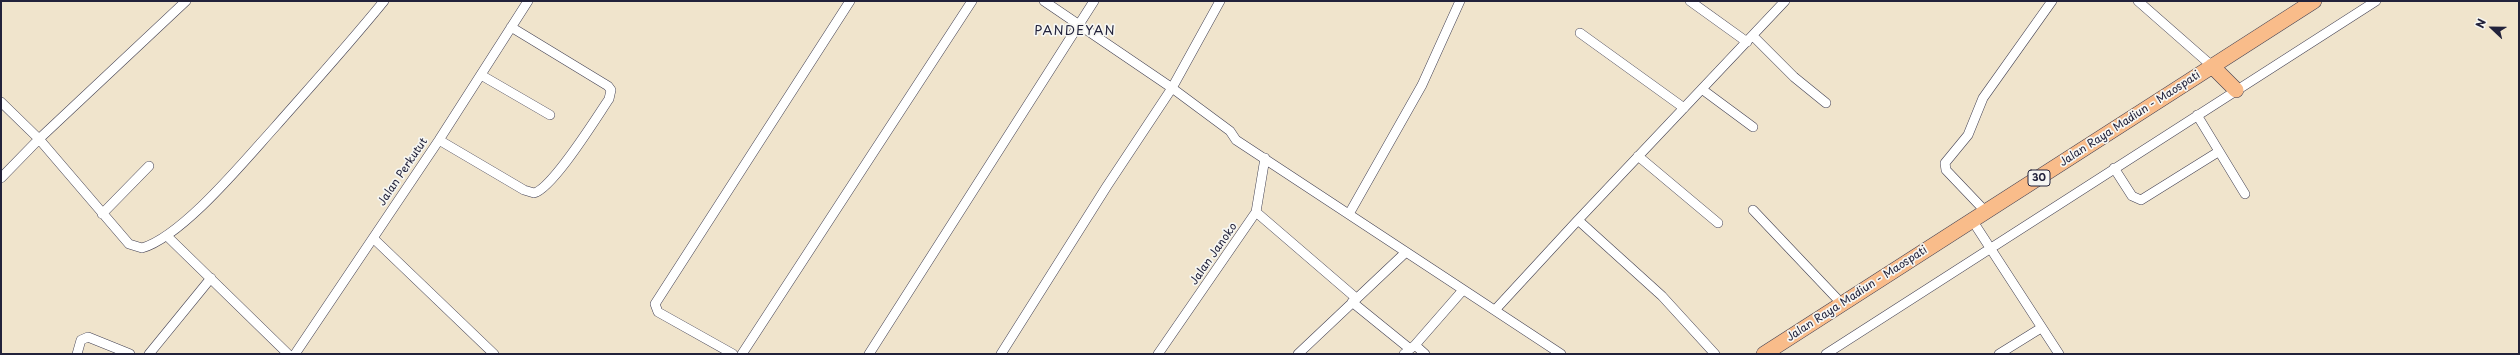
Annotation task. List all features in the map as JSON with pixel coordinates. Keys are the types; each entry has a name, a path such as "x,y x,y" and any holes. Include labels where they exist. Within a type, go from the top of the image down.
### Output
{"highway":[{"name":"Jalan Raya Madiun - Maospati","path":"1764,354 2314,1"},
{"path":"2212,66 2236,90"}],"street":[{"path":"1,178 39,139 186,1"},
{"path":"1,102 39,139 102,214 134,247 142,248 168,236 245,161 384,1"},
{"name":"Jalan Perkutut","path":"295,354 439,140 528,1"},
{"path":"734,354 665,316 655,308 655,304 850,1"},
{"path":"742,354 972,1"},
{"path":"1044,1 1172,88 1230,131 1236,140 1562,354"},
{"path":"869,354 1094,1"},
{"path":"1001,354 1107,186 1172,88 1220,1"},
{"path":"1349,214 1422,85 1460,1"},
{"path":"1690,1 1750,39 1826,103"},
{"path":"1495,310 1785,1"},
{"path":"1986,212 1946,170 1945,164 1968,135 1983,98 2052,1"},
{"path":"2138,1 2212,66"},
{"path":"1826,354 1991,250 2114,168 2376,1"},
{"path":"439,140 524,190 534,192 544,187 558,171 609,100 611,90 608,86 511,27"},
{"path":"1580,33 1684,108"},
{"path":"481,75 550,115"},
{"path":"1703,90 1753,127"},
{"path":"2197,115 2218,152 2245,194"},
{"path":"2114,168 2132,196 2141,200 2218,152"},
{"path":"1638,156 1718,223"},
{"name":"Jalan Janoko","path":"1158,354 1240,238 1256,212 1265,158"},
{"path":"102,214 149,166"},
{"path":"1753,210 1842,304"},
{"path":"1256,212 1410,350 1425,354"},
{"path":"1578,220 1662,296 1715,354"},
{"path":"1972,220 2059,354"},
{"path":"168,236 288,354"},
{"path":"372,238 494,354"},
{"path":"1298,354 1406,252"},
{"path":"149,354 211,278"},
{"path":"1410,350 1463,290"},
{"path":"1999,354 2042,328"},
{"path":"78,354 81,340 88,337 130,354"}],"district":[{"name":"PANDEYAN","path":"1075,31"}]}
